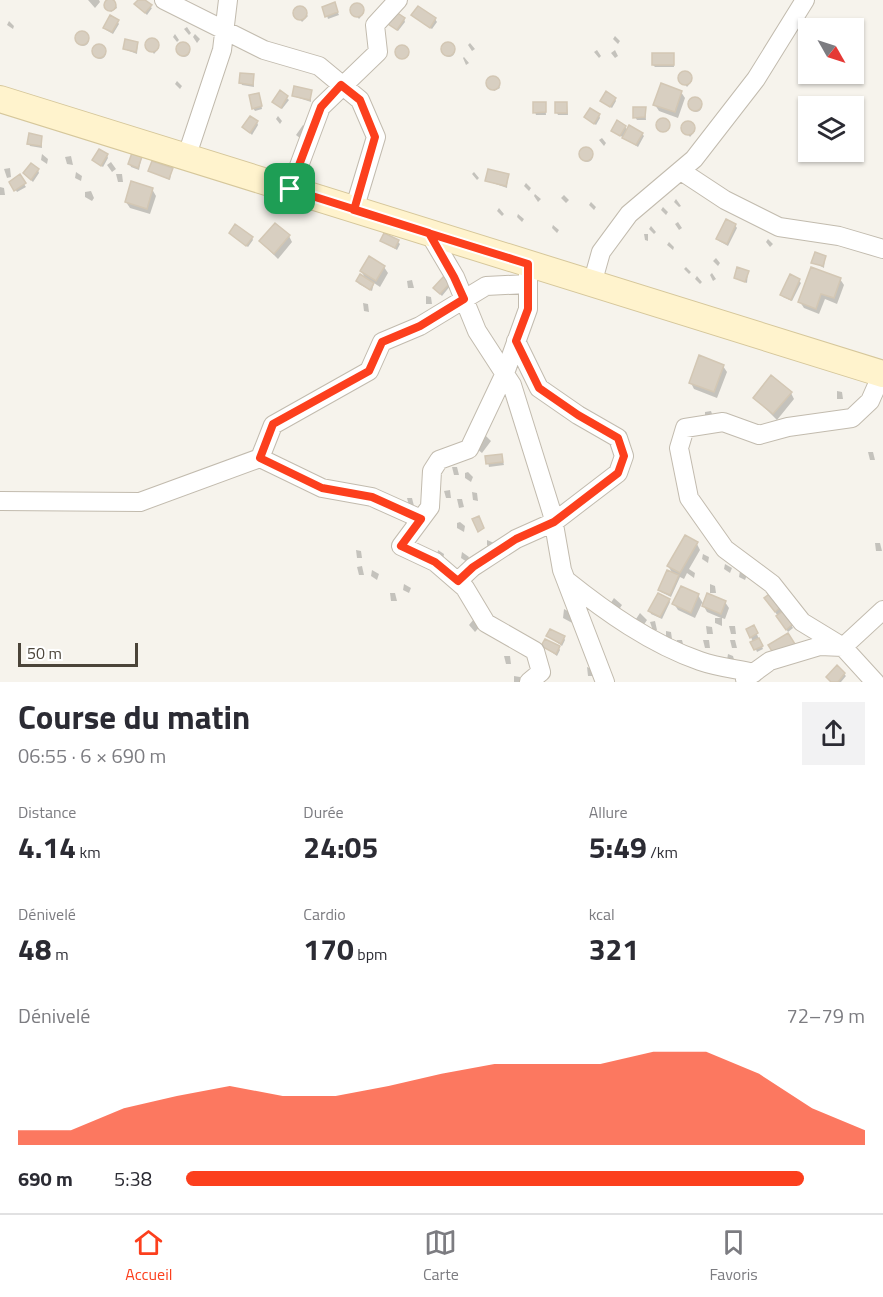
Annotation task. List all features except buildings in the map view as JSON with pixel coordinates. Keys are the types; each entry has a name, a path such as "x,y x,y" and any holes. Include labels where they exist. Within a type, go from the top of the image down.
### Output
{"main road":[{"path":"0,99 429,233 528,274 592,284 883,374"}],"street":[{"path":"164,0 264,50 319,66 360,100 375,137 354,210"},
{"path":"186,158 222,50 228,0"},
{"path":"290,189 321,107 341,85 378,52 375,25 398,0"},
{"path":"592,284 601,252 628,214 694,159 756,79 805,0"},
{"path":"681,171 725,200 779,227 838,236 883,249"},
{"path":"429,233 454,277 477,331 512,384 554,522 565,579 605,682"},
{"path":"260,458 273,424 369,371 382,342 420,326 486,286 528,274 528,309 505,373 469,449 439,460 432,471 430,507 401,546 435,562 465,588 486,623 535,651 541,672 529,682"},
{"path":"458,581 473,567 516,539 554,522 618,473 624,456 618,438 578,415 539,388 516,341"},
{"path":"870,679 843,647 802,622 772,584 725,549 689,498 679,448 685,428 723,422 759,435 788,427 852,418 870,401 883,374"},
{"path":"0,501 140,502 260,458 322,488 372,497 421,519"},
{"path":"565,579 627,624 664,645 701,662 748,677 770,661 820,646 843,647 883,610"}],"route":[{"path":"290,189 321,107 341,85 360,100 375,137 354,210 528,264 528,309 516,341 539,388 578,415 618,438 624,456 618,473 554,522 516,539 473,567 458,581 435,562 401,546 421,519 372,497 322,488 260,458 273,424 369,371 382,342 420,326 464,299 454,277 429,233 290,189"}]}
